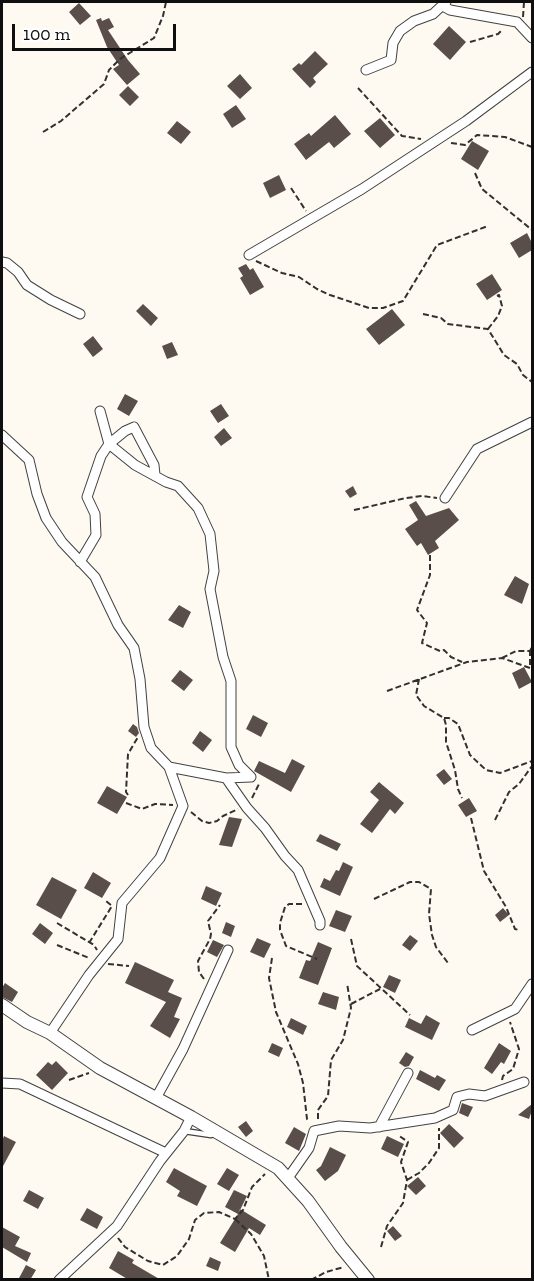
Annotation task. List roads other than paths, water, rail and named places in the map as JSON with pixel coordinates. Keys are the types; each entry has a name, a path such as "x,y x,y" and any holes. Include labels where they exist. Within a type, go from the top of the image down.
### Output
{"street":[{"path":"366,70 391,60 393,43 400,31 414,21 432,14 445,4 450,10 518,22 532,38"},
{"path":"249,255 362,189 435,141 532,72"},
{"path":"2,262 7,263 18,272 27,285 80,314"},
{"path":"100,411 109,444 124,458 178,486 198,508 210,534 214,571 210,589 223,657 231,681 231,747 239,765 251,777 226,778 169,767"},
{"path":"445,498 477,449 532,422"},
{"path":"80,562 96,535 95,514 87,497 101,456 109,444 134,427 154,465 155,475"},
{"path":"2,435 29,460 37,494 46,518 62,542 95,577 118,625 134,648 140,679 144,727 151,748 169,767 183,806 160,858 122,903 118,939 50,1033"},
{"path":"226,778 298,870 321,921 320,925"},
{"path":"156,1098 183,1048 228,950"},
{"path":"472,1030 515,1009 532,984"},
{"path":"2,1005 27,1022 50,1033 100,1068 191,1117 278,1168 368,1280"},
{"path":"379,1127 408,1073"},
{"path":"288,1178 309,1148 314,1131 339,1126 379,1127 435,1118 453,1110 457,1097 468,1094 485,1096 502,1092 524,1082"},
{"path":"2,1083 20,1084 166,1153"},
{"path":"59,1280 112,1231 184,1131 191,1117"}],"lane":[{"path":"184,1131 207,1132 233,1142"}]}
